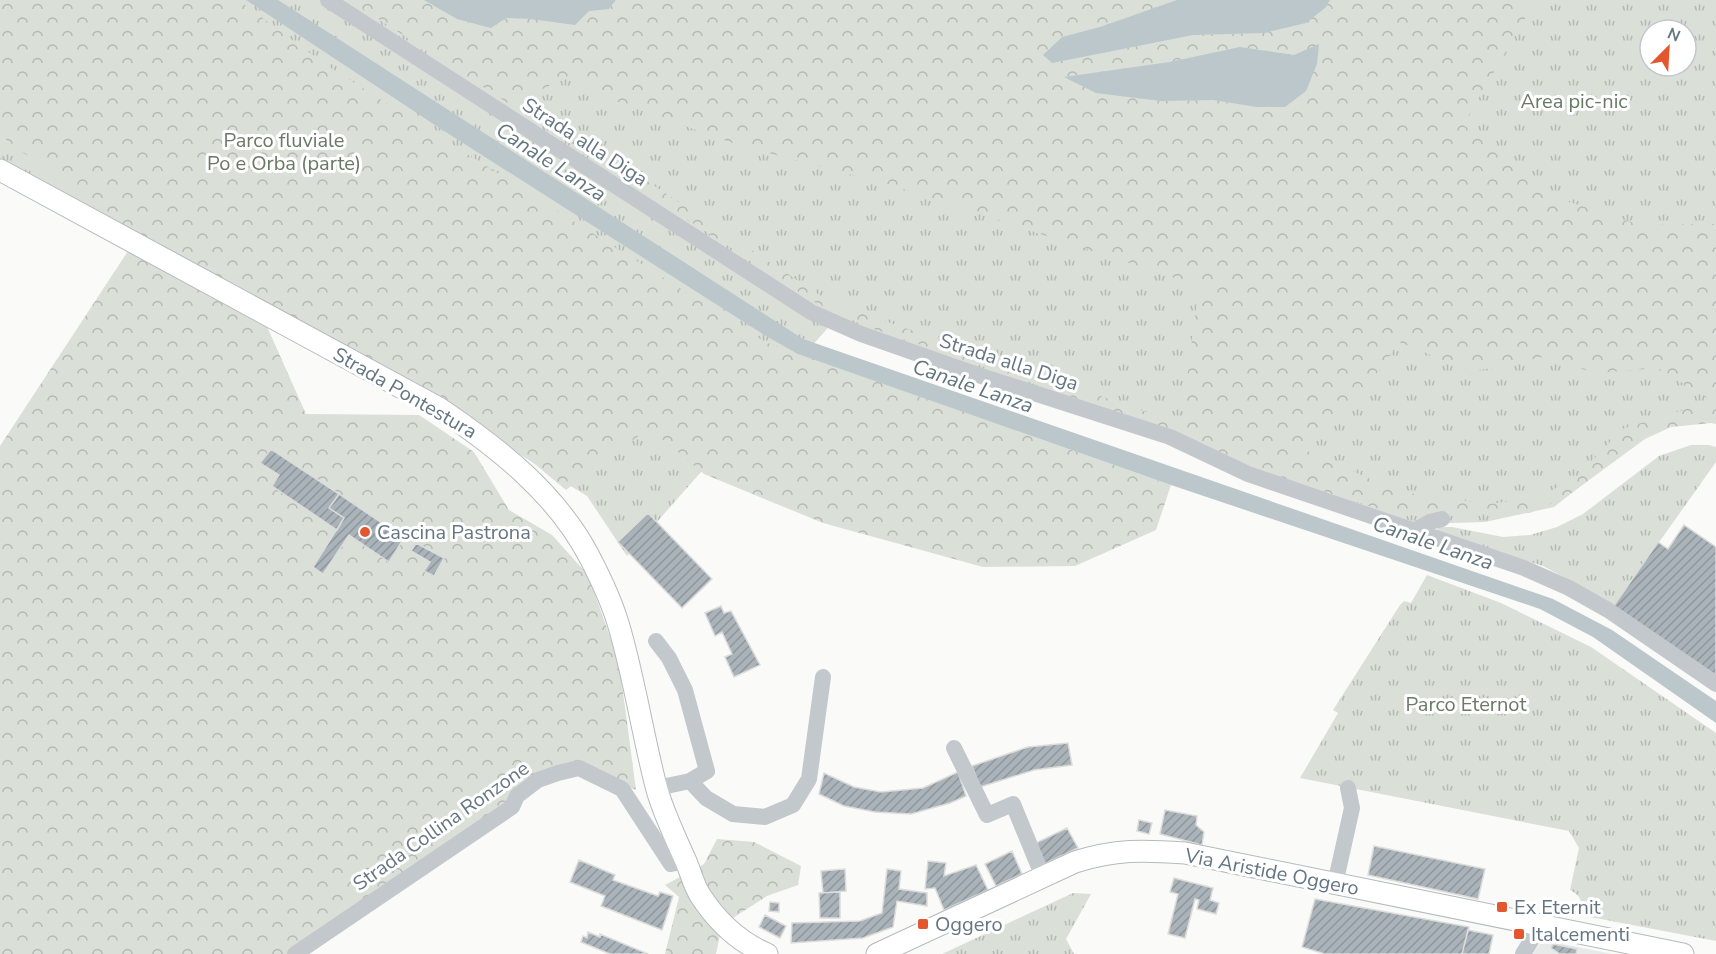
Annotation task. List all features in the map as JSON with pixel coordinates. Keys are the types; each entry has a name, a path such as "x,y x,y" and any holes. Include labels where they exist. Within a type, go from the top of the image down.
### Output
{"main road":[{"name":"Strada Pontestura","path":"0,170 439,408 476,433 504,456 555,506 587,553 617,622 657,788 686,861"},
{"name":"Via Aristide Oggero","path":"884,953 1075,862 1126,850 1153,850 1185,853 1683,954"},
{"path":"686,861 699,894 718,919 744,943 767,954"}],"street":[{"name":"Strada alla Diga","path":"328,0 811,312 872,338 978,375 1170,437 1248,474 1524,568 1569,588 1608,610 1716,684"},
{"path":"1414,531 1442,519"},
{"path":"656,641 669,658 685,690 707,771 690,781 657,788"},
{"path":"690,781 706,798 733,814 765,817 793,805 810,779 823,676"},
{"path":"954,748 987,815 1013,804 1043,877"},
{"name":"Strada Collina Ronzone","path":"295,954 512,807 517,796 538,780 579,768 622,789 671,864 686,861"},
{"path":"1335,884 1352,808 1348,788"},
{"path":"1523,954 1540,926"}],"shaded area":[{"path":"246,0 278,0 803,339 1553,599 1612,630 1716,701 1716,723 1593,637 1540,609 1171,485 798,354 766,336 438,127"},
{"path":"424,0 616,0 609,9 589,11 575,25 506,18 491,28 457,19"},
{"path":"1177,0 1330,0 1325,8 1306,23 1264,33 1193,35 1052,63 1043,55 1062,37 1100,27"},
{"path":"1319,44 1317,64 1306,91 1285,107 1257,107 1213,100 1161,101 1096,93 1064,77 1170,62 1240,47 1294,55"},
{"path":"1542,940 1613,954 1533,954"}],"green space":[{"name":"Area pic-nic","path":"0,0 1716,0 1716,424 1696,415 1644,436 1554,507 1485,522 1419,524 833,322 627,556 587,496 493,438 0,163"},
{"name":"Parco fluviale Po e Orba (parte)","path":"0,0 238,0 326,65 765,342 1171,485 1156,530 1075,566 983,567 823,523 704,474 649,428 566,490 489,426 112,219 0,135"},
{"path":"349,0 424,0 457,19 491,28 506,18 531,19 609,9 616,0 1177,0 1100,27 1062,37 1043,55 1052,63 1193,35 1264,33 1325,8 1330,0 1548,0 1533,5 1463,125 1507,152 1542,193 1640,225 1716,224 1716,424 1671,427 1645,439 1566,497 1530,513 1491,514 1443,508 1403,517 1249,467 1180,434 865,326 816,303","holes":["1240,47 1294,55 1285,107 1257,107 1213,100 1161,101 1096,93 1065,77 1170,62","574,73 610,99 735,144 894,186 1199,286 1181,424 830,302 523,99","1399,342 1470,371 1509,366 1540,357 1596,373 1658,368 1712,401 1622,429 1579,475 1542,496 1490,504 1400,492 1305,450 1331,425 1378,372"]},
{"path":"130,248 264,320 306,414 419,415 474,452 509,510 552,535 588,575 619,662 636,790 570,765 295,954 0,954 0,446"},
{"path":"1691,445 1716,447 1716,462 1613,607 1543,566 1435,532 1439,527 1452,527 1503,537 1530,535 1557,527 1583,514 1659,456"},
{"name":"Parco Eternot","path":"1427,575 1501,603 1591,647 1716,733 1716,941 1580,915 1581,900 1570,890 1579,848 1569,831 1300,778 1338,713 1333,710 1400,605 1404,601 1411,603"},
{"path":"717,839 754,842 801,866 798,885 767,896 722,925 716,954 665,954 679,897 665,885 704,864"},
{"path":"1073,893 1091,894 1066,939 1074,954 942,954"}],"building":[{"path":"271,449 339,494 329,508 344,518 337,530 272,486 279,475 260,463"},
{"name":"Cascina Pastrona","path":"339,494 404,538 389,562 349,535 323,574 313,567 344,518 329,508"},
{"path":"648,513 712,579 682,608 618,542"},
{"path":"1684,525 1716,547 1716,677 1613,607 1658,542 1668,549"},
{"path":"416,543 444,558 434,576 424,571 430,562 411,551"},
{"path":"721,606 724,613 731,611 760,665 734,677 725,657 732,654 722,632 715,636 705,613"},
{"path":"1068,743 1072,765 1034,770 980,787 972,766 1028,747"},
{"path":"958,772 966,796 911,814 875,812 844,806 819,794 824,773 854,787 881,792 923,788"},
{"path":"1165,810 1197,816 1196,825 1204,832 1202,845 1160,834"},
{"path":"1139,820 1152,823 1149,834 1137,831"},
{"path":"1067,828 1078,848 1044,864 1036,849 1038,842"},
{"path":"1374,846 1485,869 1478,899 1368,875"},
{"path":"1012,851 1022,874 996,886 985,864"},
{"path":"579,860 615,875 613,880 658,896 660,892 673,896 662,930 601,906 605,896 570,882"},
{"path":"928,861 946,863 944,876 976,865 988,890 944,910 935,888 925,889"},
{"path":"845,869 846,891 823,893 821,871"},
{"path":"887,869 901,871 899,889 927,893 927,906 897,901 893,927 863,938 791,943 792,923 860,921 882,913"},
{"path":"1174,878 1213,888 1210,900 1219,903 1216,914 1197,909 1199,900 1195,899 1185,938 1168,934 1178,894 1170,892"},
{"path":"840,892 840,918 820,918 819,893"},
{"path":"1315,899 1469,927 1462,954 1325,954 1302,947"},
{"path":"770,902 779,903 779,912 769,911"},
{"path":"765,915 786,926 780,938 759,927"},
{"path":"1468,930 1493,935 1489,954 1462,954"},
{"path":"588,932 600,937 600,934 648,954 610,954 581,942 583,936 587,938"},
{"path":"1553,944 1577,949 1576,954 1560,954 1551,948"}],"place":[{"name":"Cascina Pastrona","path":"365,532"},
{"name":"Ex Eternit","path":"1502,907"},
{"name":"Oggero","path":"923,924"},
{"name":"Italcementi","path":"1519,934"}],"water label":[{"name":"Canale Lanza","path":"551,162"},
{"name":"Canale Lanza","path":"973,386"},
{"name":"Canale Lanza","path":"1433,543"}]}
